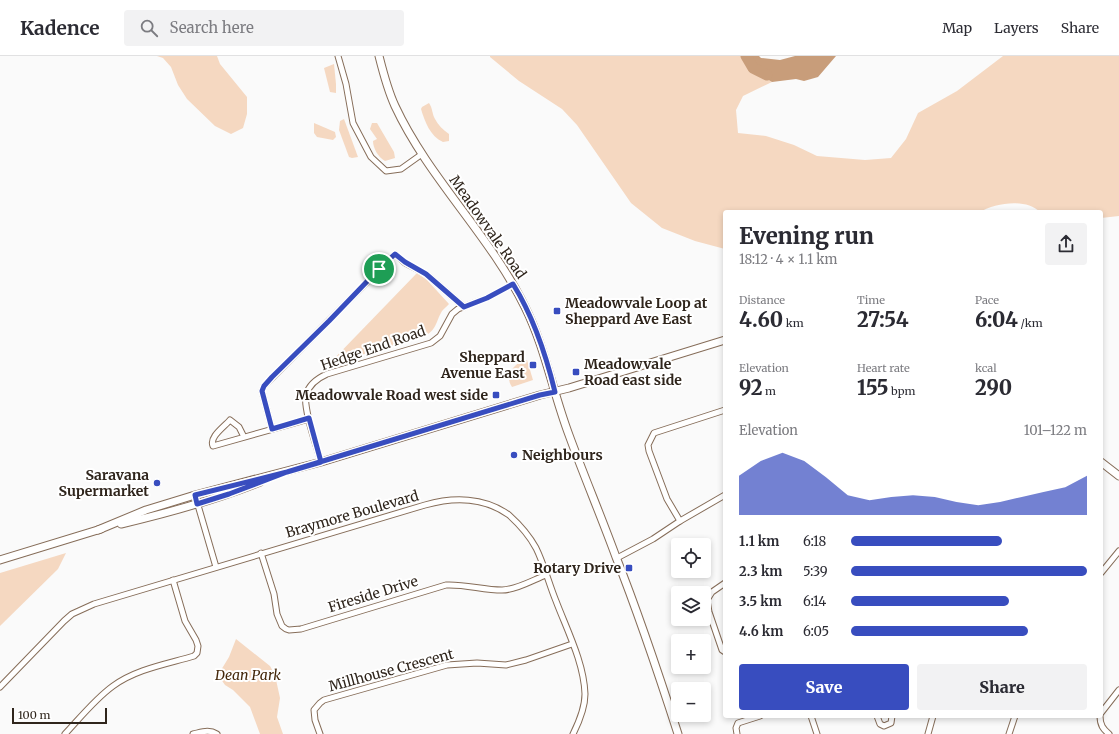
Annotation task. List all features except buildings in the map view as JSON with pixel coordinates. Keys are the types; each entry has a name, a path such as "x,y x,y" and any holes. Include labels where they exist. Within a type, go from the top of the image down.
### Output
{"main road":[{"name":"Meadowvale Road","path":"379,56 394,105 422,154 513,284 529,315 569,436 617,558 678,734"},
{"path":"98,530 146,510 195,495 287,472 723,341"},
{"path":"1103,464 1119,476"},
{"path":"0,560 98,530 197,504 229,494 287,472"}],"street":[{"path":"338,56 346,84 353,123 371,157 386,172 401,169 422,154"},
{"name":"Hedge End Road","path":"272,429 263,395 264,386 395,254 405,262 426,274 464,307"},
{"name":"Hedge End Road","path":"321,462 306,408 306,395 312,384 328,374 431,343 440,336 452,314 513,284"},
{"path":"680,521 667,499 648,445 654,433 723,411"},
{"path":"244,437 239,428 230,420 213,438 212,443 213,446 272,429 309,418"},
{"path":"195,495 216,567"},
{"path":"617,558 653,539 680,521 723,496"},
{"name":"Braymore Boulevard","path":"0,687 72,614 94,604 443,500 474,500 497,508 517,522 536,548 582,668 585,695 579,720 573,734"},
{"path":"1103,571 1119,551"},
{"name":"Fireside Drive","path":"261,553 274,594 278,619 286,630 301,629 446,585 469,585 502,590 516,587 546,575"},
{"path":"65,734 106,692 130,676 194,656 197,653 198,646 185,621 173,580"},
{"path":"723,584 712,592 707,600 709,612 723,651"},
{"name":"Millhouse Crescent","path":"320,734 315,720 314,710 324,700 447,665 477,663 506,665 526,660 572,644"},
{"path":"1103,710 1119,690"},
{"path":"737,734 736,728 738,723 754,718"},
{"path":"812,718 817,734"},
{"path":"877,718 880,724 884,726 891,723 892,718"},
{"path":"928,734 932,718"},
{"path":"1009,734 1014,718"},
{"path":"1100,718 1100,723 1104,730 1109,734"},
{"path":"193,734 207,731 217,734"}],"green space":[{"path":"157,56 217,56 220,64 247,97 247,114 243,128 231,134 215,126 187,99 178,85 171,67 163,58"},
{"path":"744,56 762,76 772,82 743,96 736,110 738,133 766,136 794,145 817,156 865,160 891,158 906,139 918,113 957,91 1003,56 1119,56 1119,216 1103,218 1103,210 1037,210 1019,203 1002,204 984,210 723,210 723,248 695,241 662,228 631,203 577,125 562,109 519,81 490,57"},
{"path":"334,64 336,93 330,92 324,68"},
{"path":"429,103 436,121 449,134 449,141 443,142 438,139 431,132 424,119 421,109"},
{"path":"344,119 358,157 349,157 339,130 340,121"},
{"path":"314,123 335,132 336,137 333,140 317,137 314,133"},
{"path":"372,123 377,123 394,152 395,158 385,161 376,152 373,141 377,139 370,129"},
{"path":"417,273 427,280 449,304 442,311 433,329 427,335 422,337 328,365"},
{"path":"527,360 533,380 512,387 509,379 511,371 517,364"},
{"path":"66,553 58,569 0,626 0,573"},
{"name":"Dean Park","path":"236,639 270,666 275,675 280,698 277,717 283,734 260,734 250,707 233,690 225,685 218,675 229,657"}],"shaded area":[{"path":"744,56 759,56 761,58 780,60 795,56 836,56 818,77 804,81 796,79 772,82 762,76"}],"waterway":[{"path":"746,56 753,68 767,75"}],"place":[{"name":"Meadowvale Loop at Sheppard Ave East","path":"557,311"},
{"name":"Sheppard Avenue East","path":"533,365"},
{"name":"Meadowvale Road east side","path":"576,372"},
{"name":"Meadowvale Road west side","path":"496,395"},
{"name":"Neighbours","path":"514,455"},
{"name":"Saravana Supermarket","path":"157,483"},
{"name":"Rotary Drive","path":"629,568"}],"route":[{"path":"379,269 272,377 264,386 262,391 272,429 309,418 321,462 287,472 229,494 197,504 195,495 287,472 321,462 471,417 540,395 555,392 529,315 513,284 487,298 464,307 426,274 405,262 395,254 379,269"}]}
